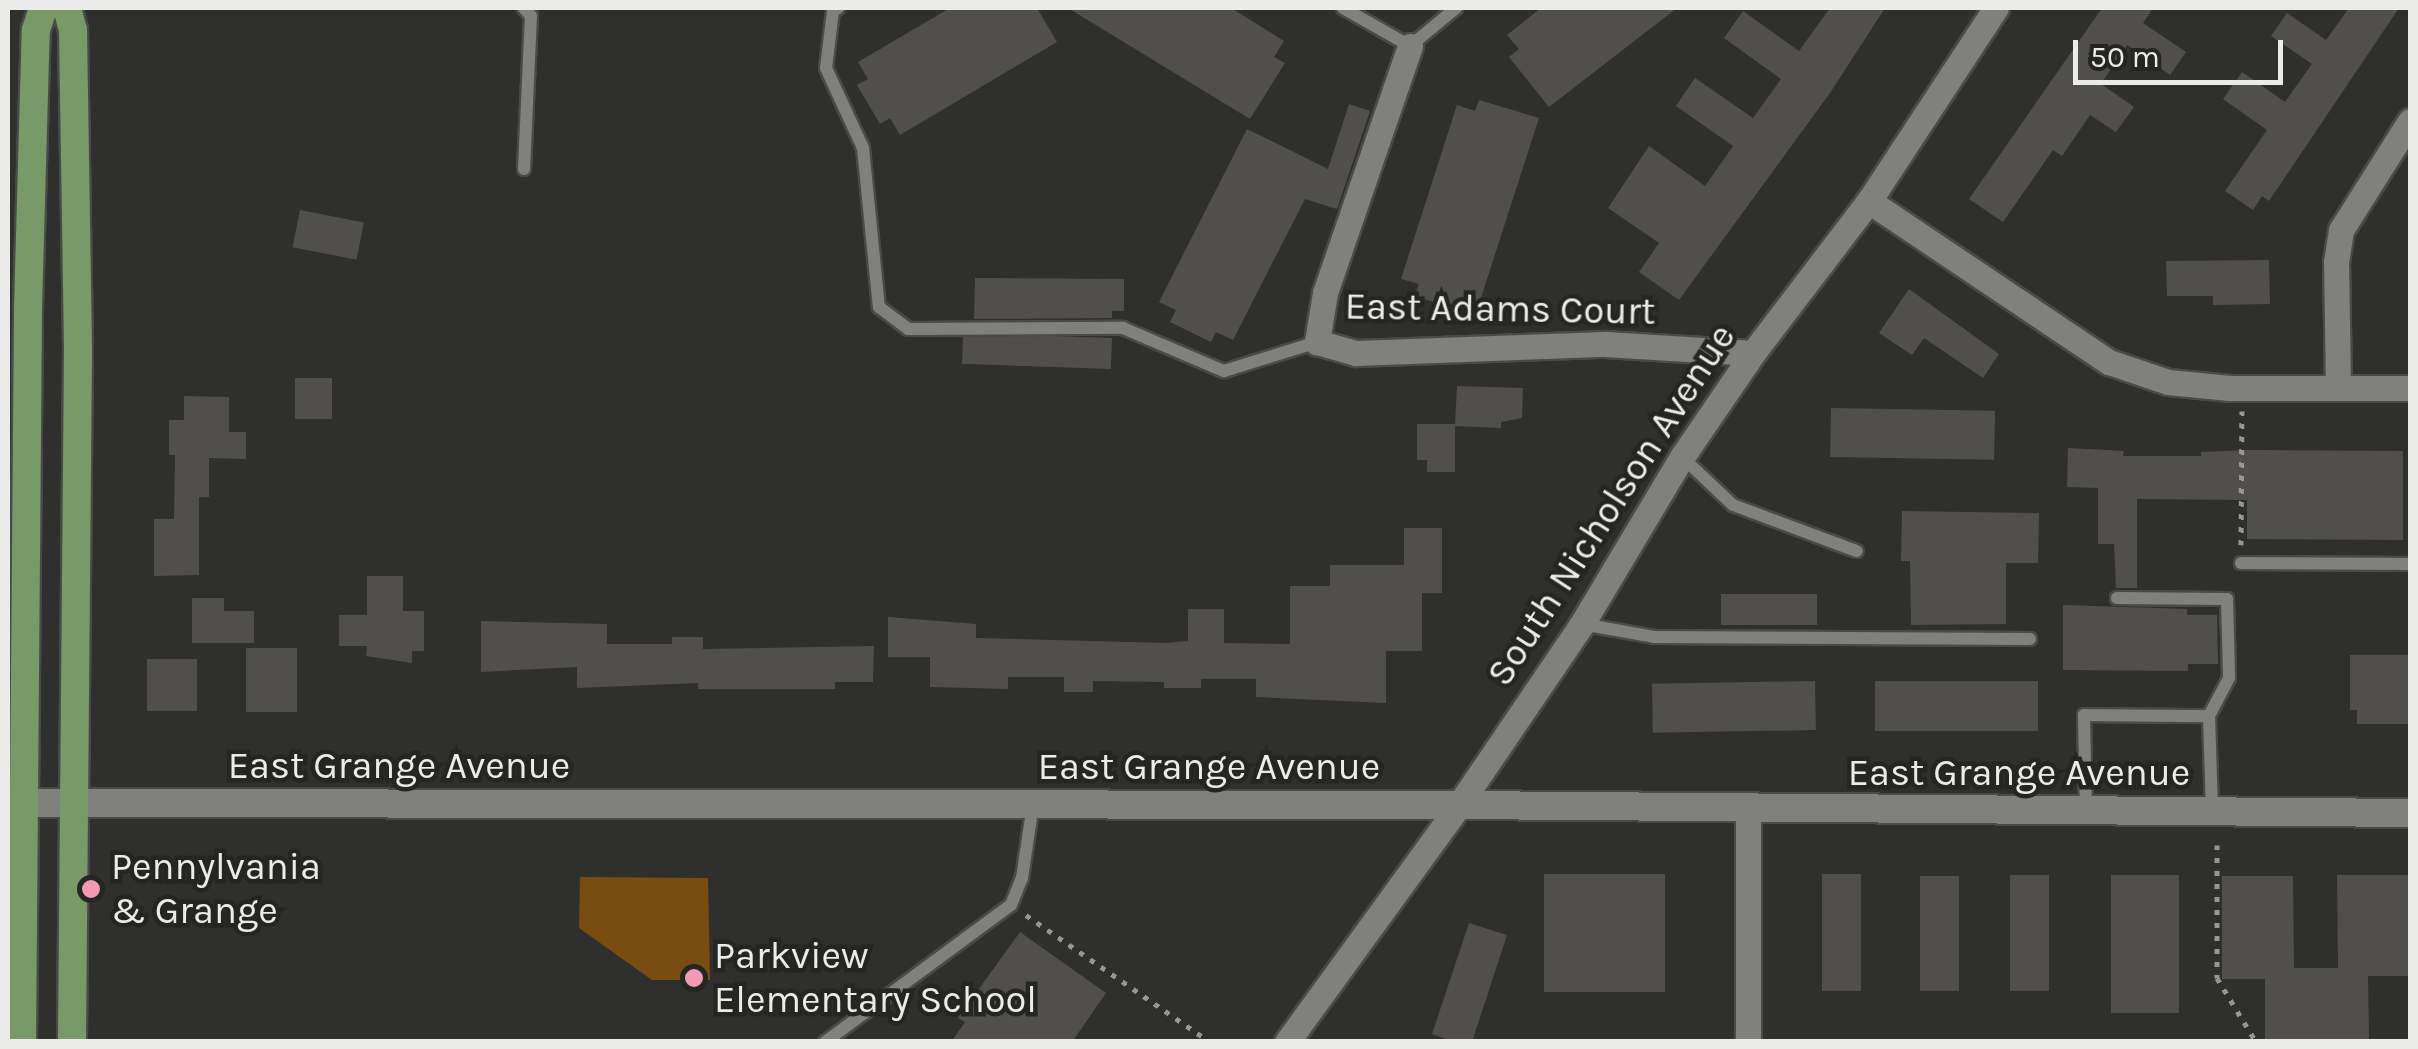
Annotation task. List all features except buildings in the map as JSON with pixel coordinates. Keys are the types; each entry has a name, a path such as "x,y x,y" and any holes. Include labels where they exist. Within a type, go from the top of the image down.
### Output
{"main road":[{"path":"22,1042 16,803 36,30 43,8"},
{"path":"67,8 73,30 78,352 72,1042"}],"street":[{"name":"South Nicholson Avenue","path":"1287,1042 1459,805 1582,624 1682,457 1753,352 1869,202 1996,8"},
{"name":"East Adams Court","path":"1410,46 1325,294 1317,342 1356,353 1605,344 1753,352"},
{"path":"2338,388 2336,262 2341,230 2410,121"},
{"path":"1869,202 2109,362 2168,382 2242,388 2410,388"},
{"name":"East Grange Avenue","path":"16,803 1459,805 2410,813"},
{"path":"1748,809 1748,1042"}],"lane":[{"path":"524,8 531,16 524,169"},
{"path":"838,8 833,11 826,68 864,148 878,308 908,329 1123,328 1224,371 1317,342"},
{"path":"1343,8 1410,46 1456,8"},
{"path":"1682,457 1732,506 1857,551"},
{"path":"2241,562 2410,564"},
{"path":"2117,598 2227,599 2229,678 2208,716 2212,812"},
{"path":"1582,624 1654,638 2030,639"},
{"path":"2086,812 2084,714 2208,716"},
{"path":"825,1042 1011,905 1022,878 1033,804"}],"path":[{"path":"2241,562 2242,388"},
{"path":"2217,845 2217,978 2256,1042"},
{"path":"1011,905 1210,1042"}],"shaded area":[{"path":"580,877 708,878 710,980 652,980 579,928"}],"place":[{"name":"Pennylvania & Grange","path":"91,889"},
{"name":"Parkview Elementary School","path":"694,978"}]}
